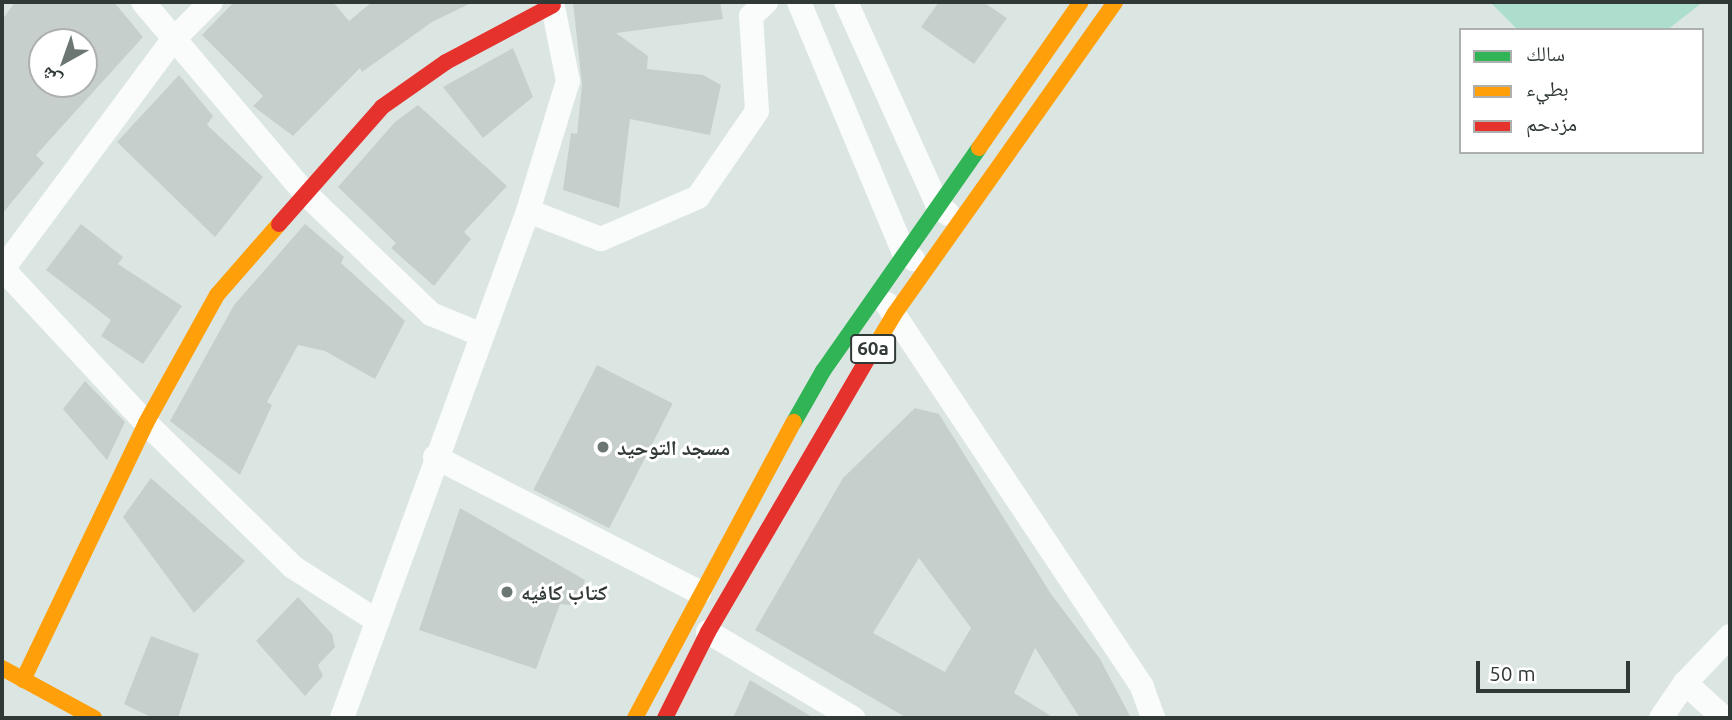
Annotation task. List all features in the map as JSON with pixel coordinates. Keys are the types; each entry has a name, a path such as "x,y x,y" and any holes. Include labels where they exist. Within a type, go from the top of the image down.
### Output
{"main road":[{"name":"60a","path":"635,718 699,592 823,371 904,251 1081,2"},
{"name":"60a","path":"666,718 708,632 895,313 956,221 1115,2"},
{"path":"23,680 146,423 217,295 382,107 446,62 553,3"},
{"path":"2,668 94,718"}],"street":[{"path":"143,2 172,41 305,192 431,314 482,335"},
{"path":"211,2 172,41 2,269 146,423 293,567 377,621"},
{"path":"528,211 601,239 698,197 758,111 751,16 766,2"},
{"path":"799,2 904,251 923,269"},
{"path":"846,2 937,204 956,221"},
{"path":"342,718 435,457 528,211 568,81 553,3"},
{"path":"877,292 895,313 1142,687 1153,718"},
{"path":"435,457 699,592"},
{"path":"708,632 853,718"},
{"path":"1661,718 1685,683 1730,636"},
{"path":"1685,683 1724,718"}],"green space":[{"path":"1490,2 1703,2 1670,28 1516,28"}],"building":[{"path":"15,2 114,2 143,37 98,87 98,28 28,28 28,98 88,98 36,155 44,163 2,214 2,20"},
{"path":"234,2 333,2 349,21 372,2 473,2 432,22 362,72 360,68 293,136 253,106 263,96 202,35"},
{"path":"573,2 720,2 723,19 616,33 648,56 647,69 703,75 721,85 710,135 630,119 619,208 563,190 571,133 577,134 582,85"},
{"path":"939,2 983,2 1007,18 974,64 921,27"},
{"path":"513,48 533,97 483,138 443,87"},
{"path":"179,75 213,116 207,125 263,177 215,237 117,142"},
{"path":"418,105 507,186 464,232 471,239 434,286 391,248 396,243 338,187 395,122"},
{"path":"81,224 123,257 118,264 182,306 143,364 101,336 111,320 46,270"},
{"path":"305,224 344,257 341,263 405,321 375,379 325,351 298,345 267,402 272,405 240,475 170,421 234,305"},
{"name":"مسجد التوحيد","path":"597,365 673,404 609,528 533,490"},
{"path":"85,381 125,422 107,460 63,409"},
{"path":"915,408 939,414 1051,594 1100,659 1131,718 1080,718 1035,648 1014,693 1054,718 907,718 755,630 843,478","holes":["919,558 971,628 945,672 873,633"]},
{"path":"151,478 245,561 194,613 123,517"},
{"name":"كتاب كافيه","path":"460,508 585,580 578,606 560,604 536,669 419,630"},
{"path":"298,597 332,634 335,647 318,665 323,676 305,696 256,641"},
{"path":"151,636 199,654 178,718 153,718 124,704"},
{"path":"750,680 814,718 733,718"}],"traffic: fast":[{"path":"794,422 823,371 979,148"}],"traffic: slow":[{"path":"979,148 1081,2"},
{"path":"868,358 895,313 1115,2"},
{"path":"23,680 146,423 217,295 279,224"},
{"path":"635,718 794,422"},
{"path":"2,668 94,718"}],"traffic: jam":[{"path":"279,224 382,107 446,62 553,5"},
{"path":"665,718 708,632 868,358"}],"place":[{"name":"مسجد التوحيد","path":"603,447"},
{"name":"كتاب كافيه","path":"507,592"}]}
